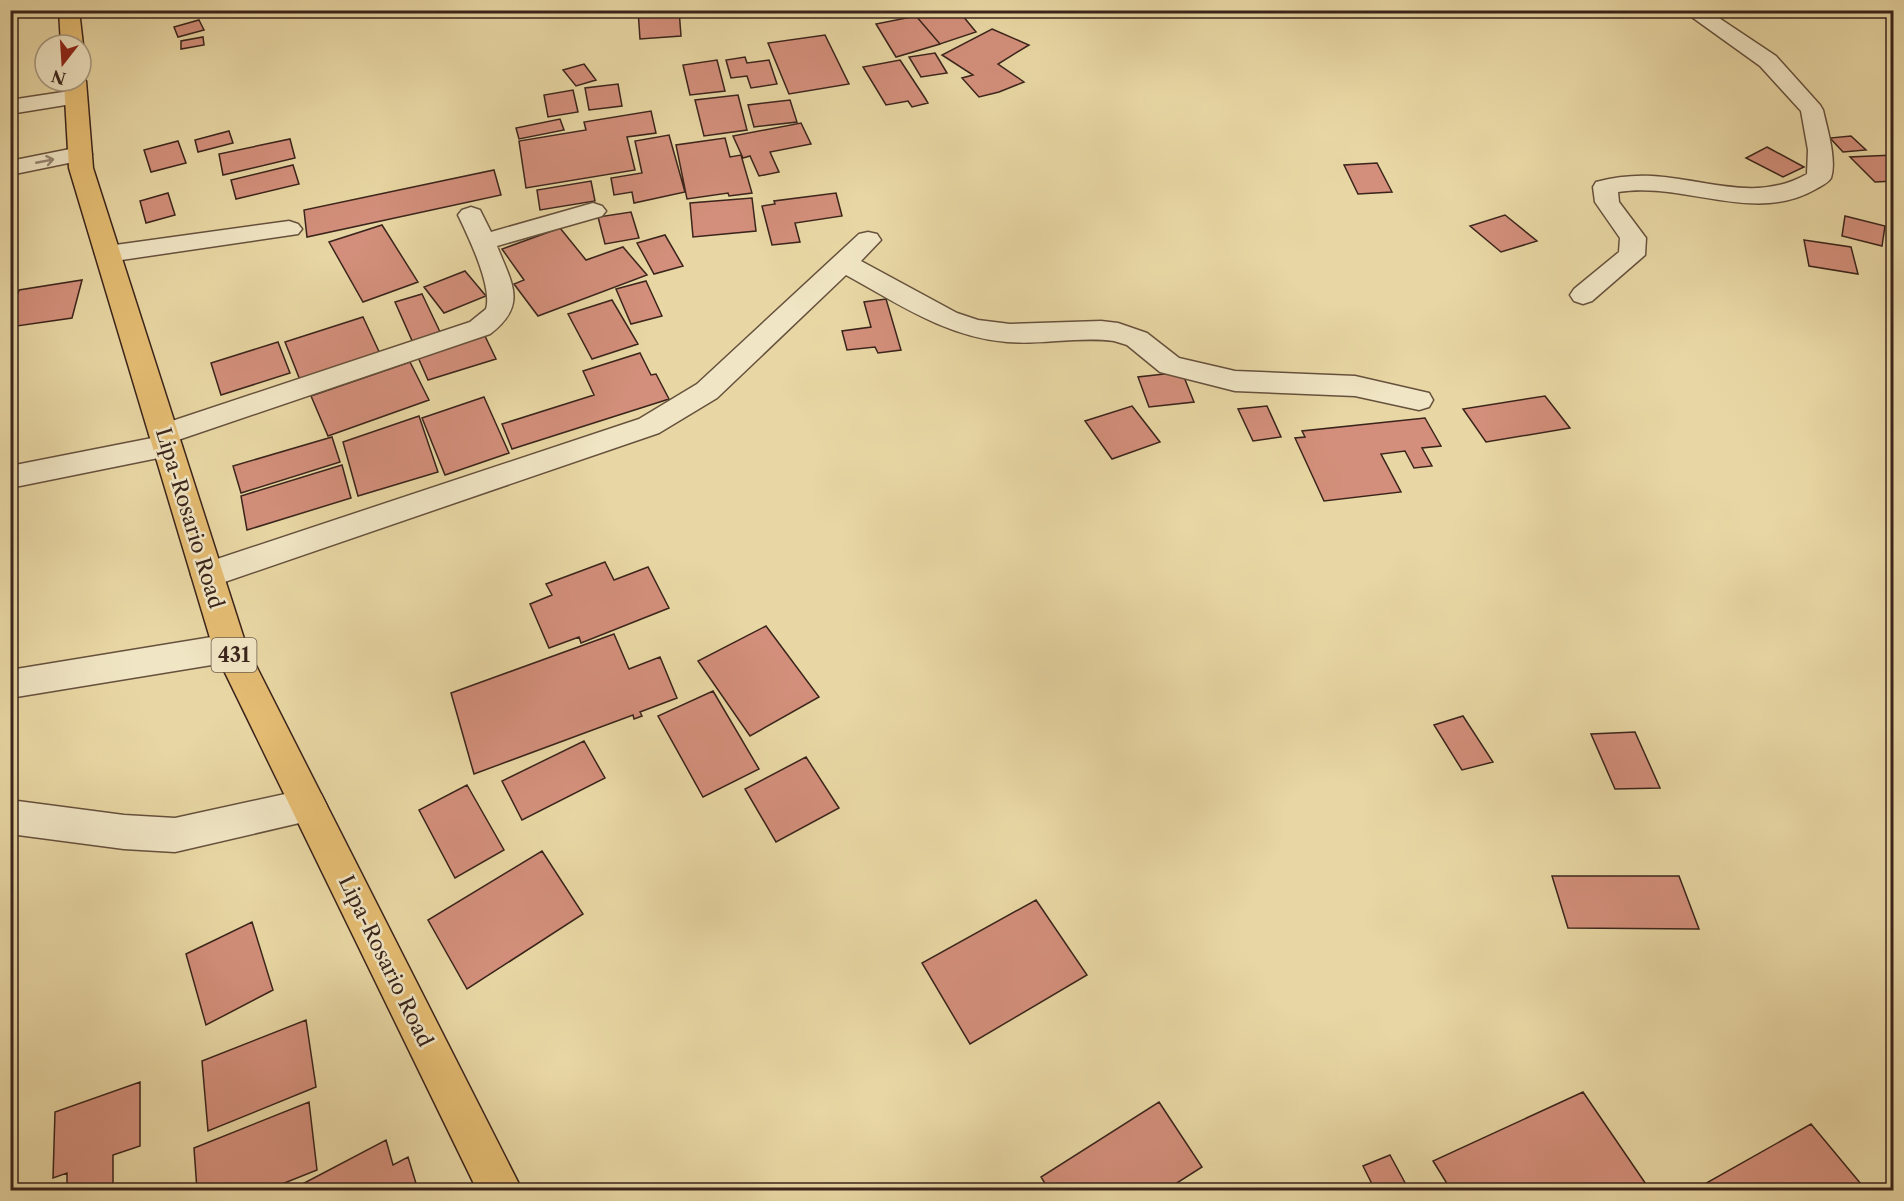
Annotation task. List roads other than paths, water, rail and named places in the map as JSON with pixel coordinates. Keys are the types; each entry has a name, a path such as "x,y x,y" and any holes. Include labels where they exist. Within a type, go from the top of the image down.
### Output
{"main road":[{"path":"69,10 71,33"},
{"name":"Lipa-Rosario Road","path":"75,93 81,168 230,648 500,1191"}],"street":[{"path":"1583,296 1632,255 1633,238 1607,202 1605,187 1624,182 1680,185 1751,197 1793,191 1819,177 1820,150 1812,110 1768,61 1692,10"},
{"path":"10,107 61,93"},
{"path":"10,168 81,154"},
{"path":"483,242 593,211"},
{"path":"10,477 166,440 480,328 496,316 502,303 483,242 471,215"},
{"path":"108,254 289,229"},
{"path":"207,574 649,426 707,391 868,240"},
{"path":"844,263 947,319 974,329 1010,333 1101,330 1118,332 1137,339 1170,365 1235,381 1355,386 1419,400"},
{"path":"10,684 230,648"},
{"path":"10,817 124,832 175,835 308,806"}]}
